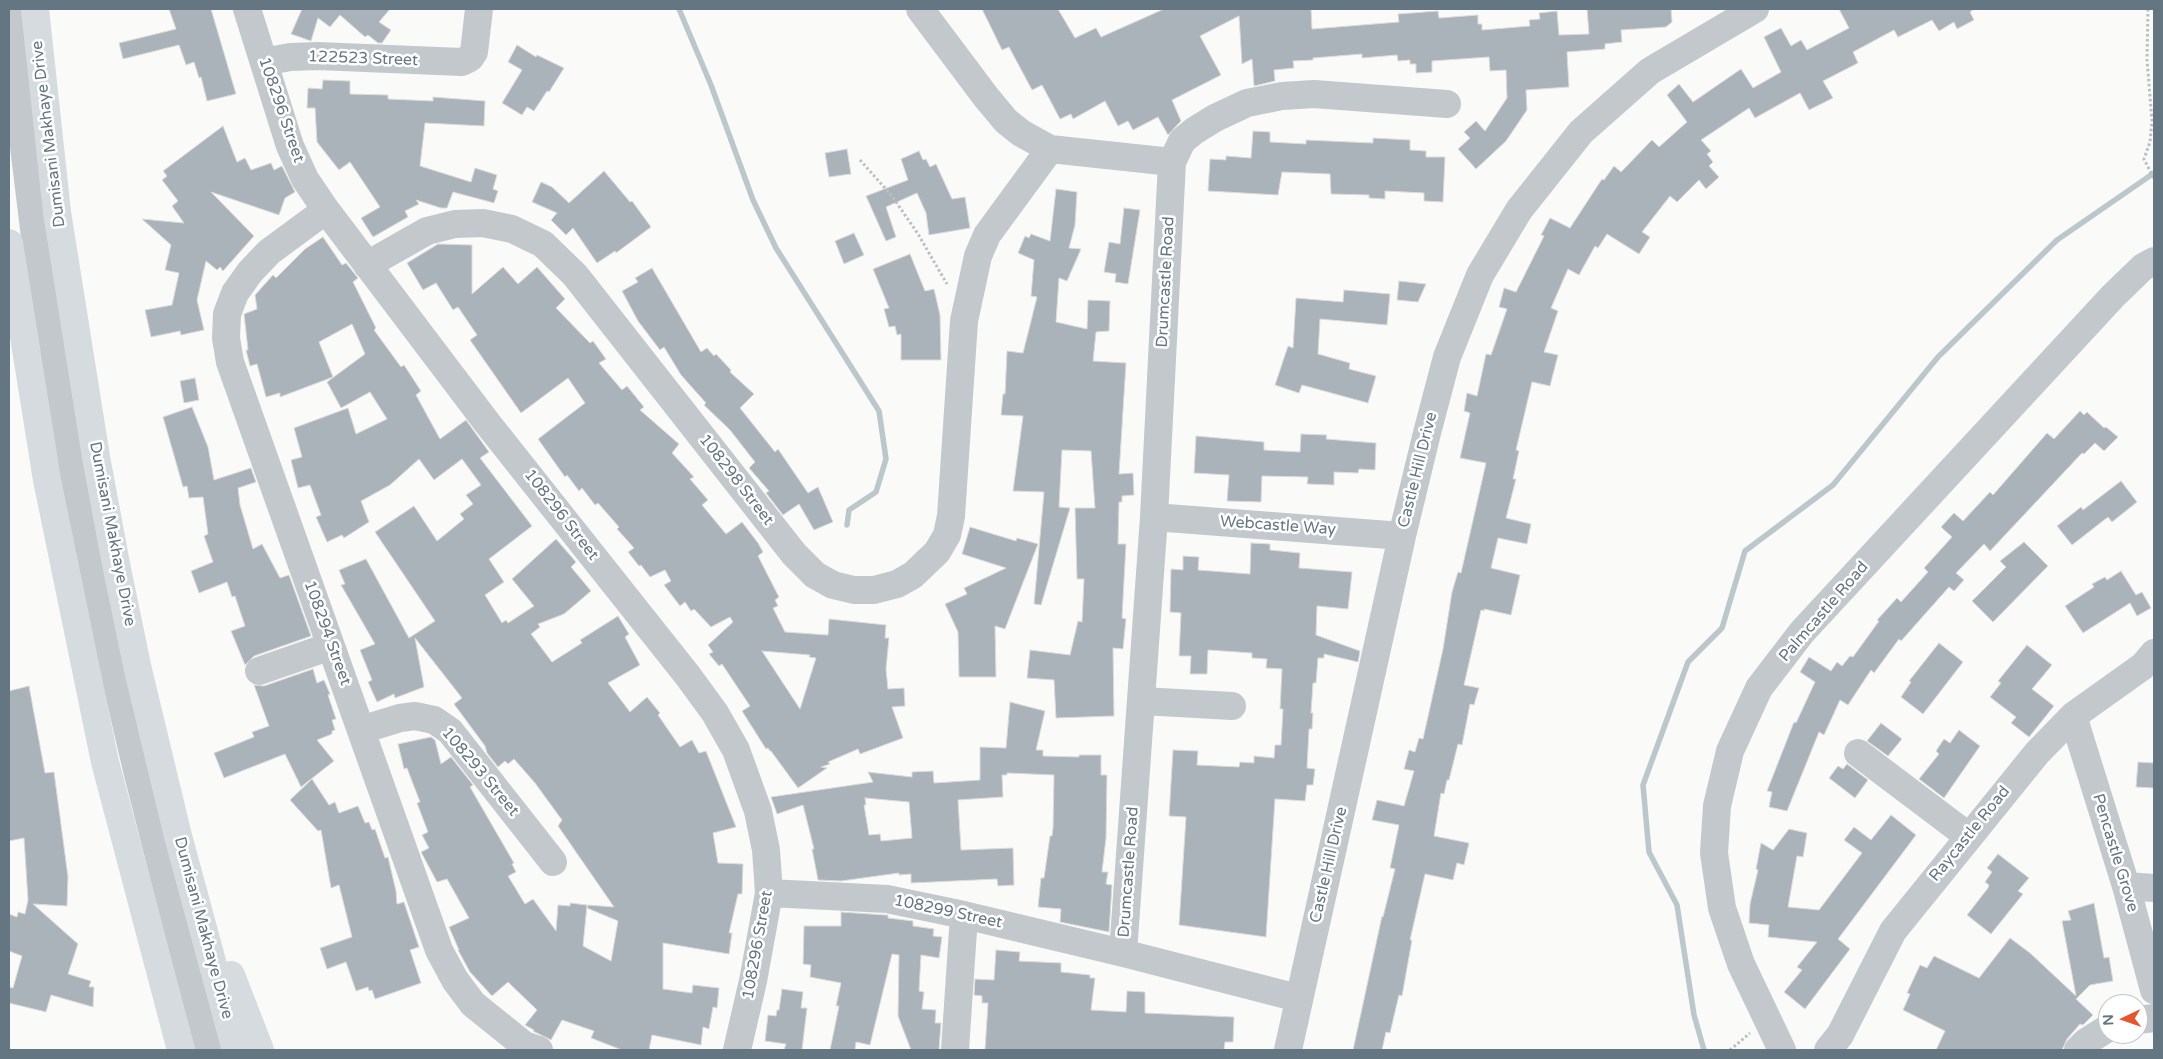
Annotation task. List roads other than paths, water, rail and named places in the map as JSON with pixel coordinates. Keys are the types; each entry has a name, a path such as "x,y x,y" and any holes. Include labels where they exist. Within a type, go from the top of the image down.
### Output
{"main road":[{"name":"Dumisani Makhaye Drive","path":"35,9 57,212 96,457 138,670 178,836 236,1050"},
{"path":"9,242 47,480 105,762 181,1050"},
{"path":"178,836 260,1050"}],"street":[{"path":"9,9 16,89 36,245 60,400 91,566 134,761 208,1050"},
{"name":"108296 Street","path":"247,9 290,146 305,179 326,210 488,424 688,676 715,713 736,750 758,811 766,850 769,893 753,981 737,1050"},
{"name":"122523 Street","path":"264,62 290,57 318,56 462,62 470,58 474,52 478,9"},
{"path":"920,9 1006,122 1022,134 1050,149 1172,162"},
{"name":"Castle Hill Drive","path":"1288,1050 1402,536 1447,357 1480,275 1518,210 1581,132 1650,71 1755,9"},
{"name":"Drumcastle Road","path":"1298,998 1123,953 1154,517 1172,162 1182,141 1194,131 1214,118 1247,103 1282,96 1314,94 1447,104"},
{"name":"108298 Street","path":"368,264 427,231 455,224 483,224 512,229 543,244 575,275 794,554 815,575 833,585 854,590 874,590 896,584 913,575 937,552 947,535 952,516 964,321 978,256 987,236 1050,149"},
{"name":"108294 Street","path":"326,210 269,252 250,272 235,292 227,314 226,338 230,362 439,950 455,980 473,1004 528,1048"},
{"name":"Palmcastle Road","path":"1782,1050 1741,964 1722,908 1714,853 1717,806 1730,751 1759,688 1802,632 1910,515 2113,296 2143,267 2154,261"},
{"name":"Webcastle Way","path":"1154,517 1402,536"},
{"path":"259,671 331,646"},
{"name":"Raycastle Road","path":"1828,1050 1840,1035 1893,932 2036,752 2073,716 2143,666 2154,653"},
{"path":"1142,701 1232,706"},
{"name":"108293 Street","path":"361,730 400,718 415,716 434,720 450,731 553,862"},
{"name":"Pencastle Grove","path":"2073,716 2126,886 2154,990"},
{"path":"1858,753 1968,836"},
{"path":"2126,886 2154,888"},
{"name":"108299 Street","path":"769,893 887,899 964,915 1123,953"},
{"path":"955,1050 964,915"},
{"path":"2078,1050 2098,1034"}],"waterway":[{"path":"679,9 711,85 753,200 776,248 879,411 886,459 876,492 849,510 847,525"},
{"path":"1704,1050 1694,1015 1677,905 1649,852 1643,785 1688,662 1722,628 1745,551 1833,485 1938,357 2057,240 2154,173"}]}
